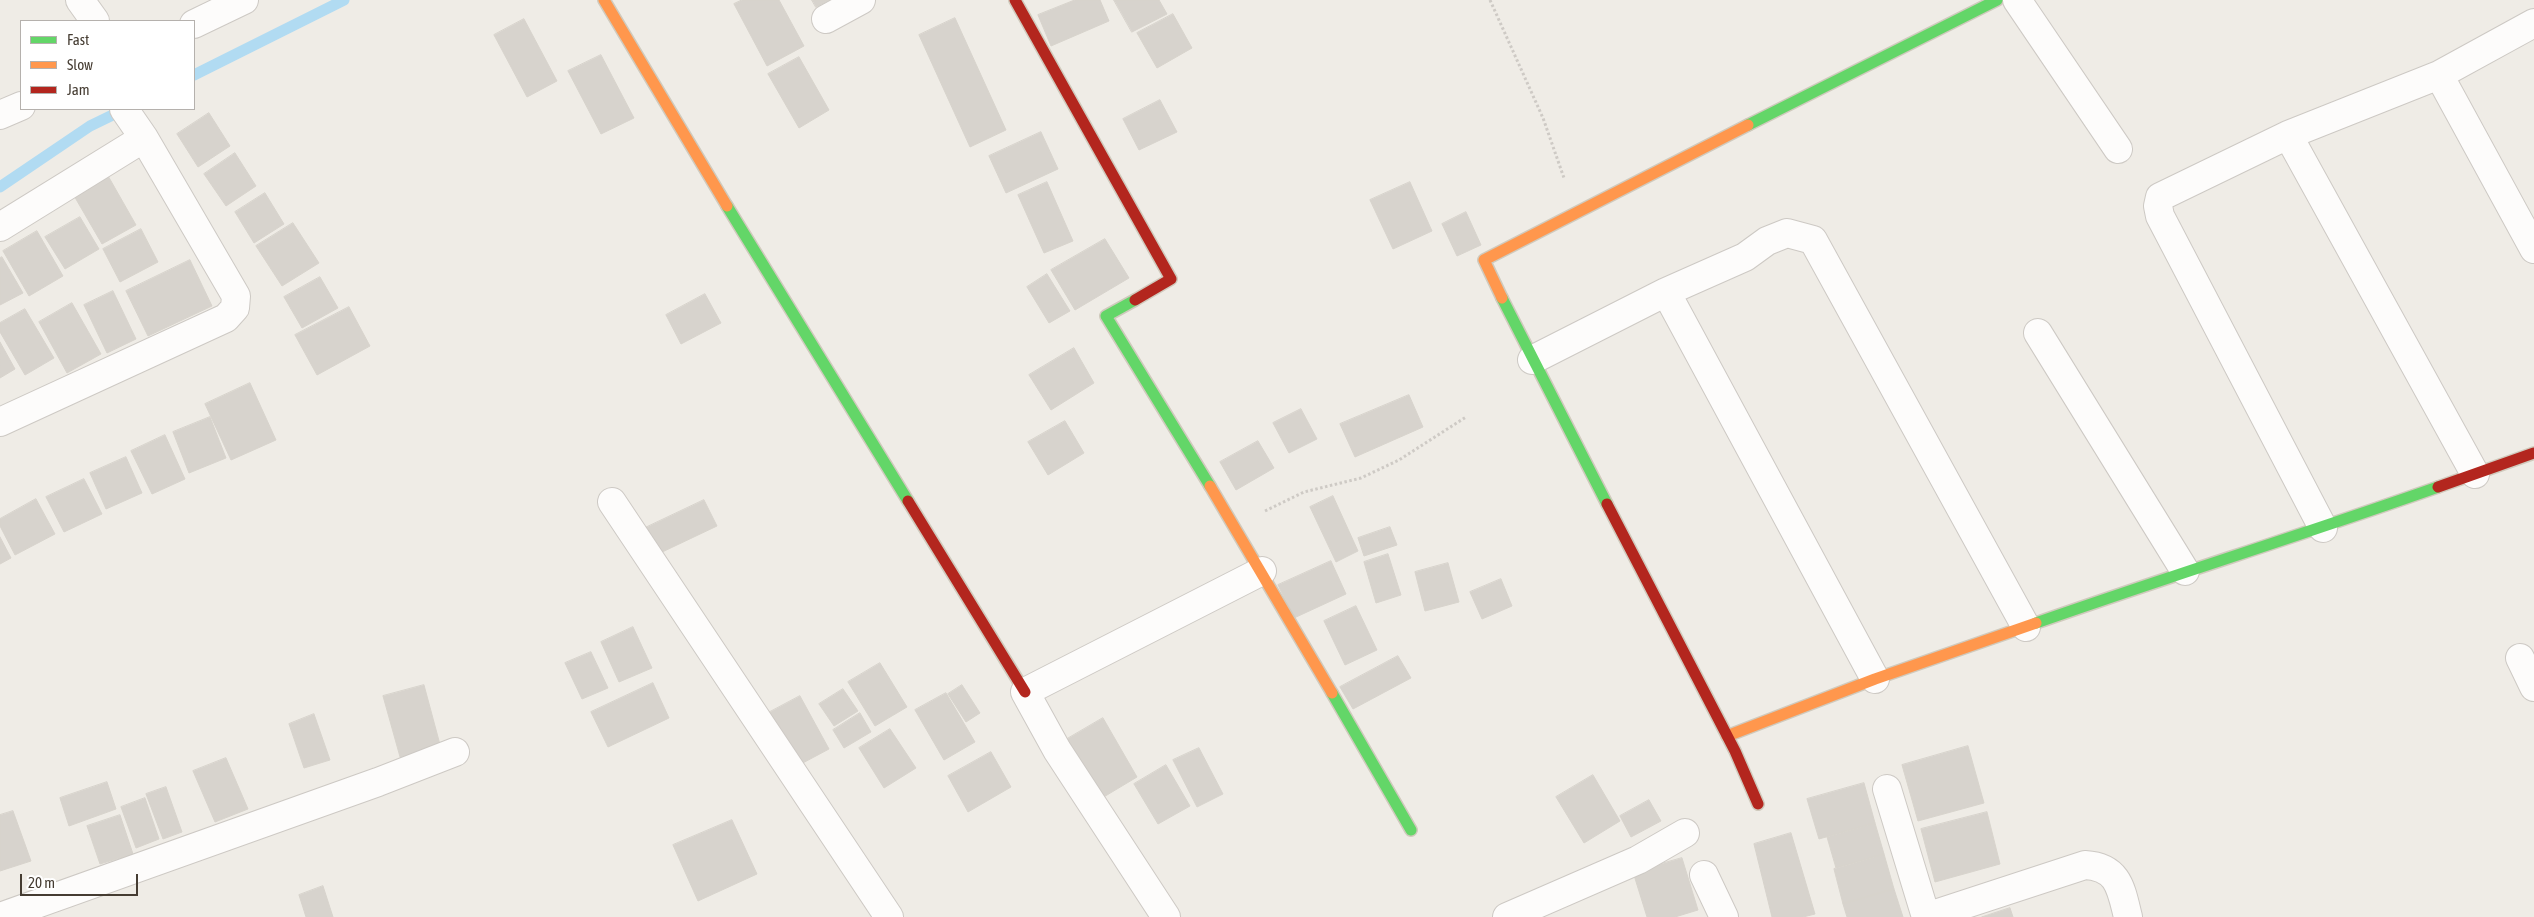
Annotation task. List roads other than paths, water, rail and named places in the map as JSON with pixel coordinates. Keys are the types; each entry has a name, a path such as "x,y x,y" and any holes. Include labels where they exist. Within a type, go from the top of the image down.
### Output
{"street":[{"path":"80,0 94,20"},
{"path":"195,24 244,0"},
{"path":"604,0 684,137 1025,692 1057,750 1166,917"},
{"path":"826,19 861,0"},
{"path":"1015,0 1171,278 1106,316 1262,571 1410,830"},
{"path":"1758,804 1748,776 1728,736 1532,360 1484,260 1575,212 1997,0"},
{"path":"2017,0 2118,149"},
{"path":"2324,528 2160,216 2158,206 2160,197 2288,135 2439,75 2534,23"},
{"path":"2439,75 2534,248"},
{"path":"0,115 20,106"},
{"path":"0,227 134,124 236,296 235,308 226,318 0,422"},
{"path":"2288,135 2475,474"},
{"path":"1532,360 1666,292 1745,257 1767,242 1787,233 1813,240 2026,627"},
{"path":"1666,292 1875,679"},
{"path":"2038,333 2184,571"},
{"path":"1728,736 1875,679 2184,571 2324,528 2534,453"},
{"path":"612,502 889,917"},
{"path":"1025,692 1262,571"},
{"path":"2520,658 2534,687"},
{"path":"0,916 378,782 455,752"},
{"path":"1887,789 1926,917 2085,865 2100,866 2112,874 2120,886 2128,917"},
{"path":"1507,917 1638,860 1685,833"},
{"path":"1704,874 1724,917"}],"waterway":[{"path":"195,74 344,0"},
{"path":"0,187 90,126 123,110"}]}
